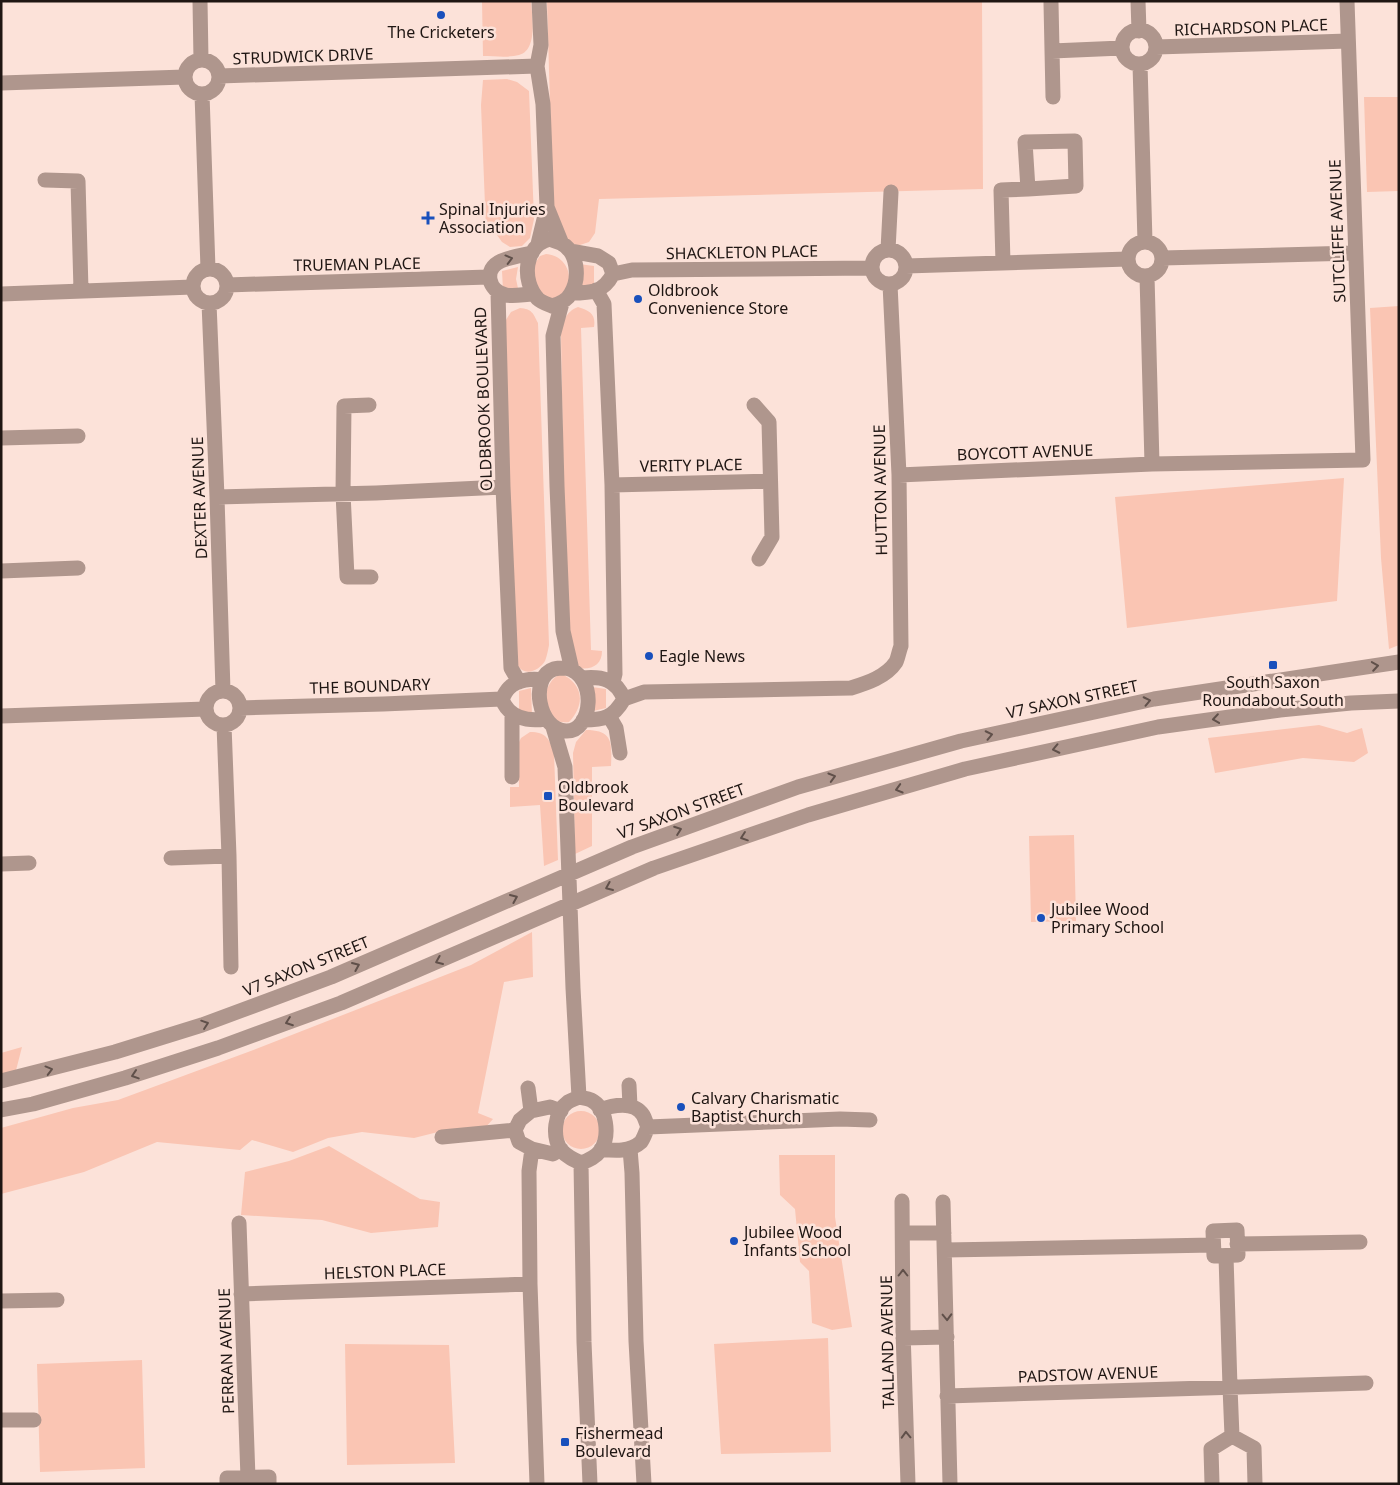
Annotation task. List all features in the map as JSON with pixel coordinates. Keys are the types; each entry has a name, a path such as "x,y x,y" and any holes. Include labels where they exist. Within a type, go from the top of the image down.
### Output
{"street":[{"path":"200,1 202,60"},
{"path":"539,1 541,45 537,66 543,104 547,207 535,248 527,266 528,280 553,336"},
{"path":"1138,1 1139,30"},
{"name":"SUTCLIFFE AVENUE","path":"1346,1 1362,460"},
{"path":"1051,3 1053,97"},
{"path":"1139,30 1146,32 1152,37 1156,47 1151,59 1136,64 1125,57 1122,48 1123,41 1128,34 1139,30"},
{"name":"RICHARDSON PLACE","path":"1156,47 1348,41"},
{"path":"1052,50 1122,48"},
{"path":"202,60 212,62 220,76 216,86 202,94 192,90 185,77 192,63 202,60"},
{"path":"1140,64 1145,242"},
{"name":"STRUDWICK DRIVE","path":"220,76 537,66"},
{"path":"1,83 185,77"},
{"path":"202,94 208,269"},
{"path":"1003,263 1001,190 1028,189 1076,186 1075,141 1025,142 1028,189"},
{"path":"45,180 78,180 81,290"},
{"path":"888,250 891,192"},
{"path":"547,207 566,248 575,261 577,273 575,283 566,298 553,336 557,486 564,631 577,674 588,692 586,712 578,725 565,767"},
{"path":"550,240 566,248 598,256 609,263 612,274 604,287 589,293 566,298 552,306 536,297 507,296 498,292 491,285 489,277 491,269 500,261 535,248 550,240"},
{"path":"1140,242 1145,242 1157,246 1162,258 1158,270 1147,276 1134,272 1128,259 1133,247 1140,242"},
{"path":"888,250 895,251 901,256 906,266 902,278 890,284 878,280 873,274 872,268 876,255 888,250"},
{"path":"1162,258 1355,253"},
{"path":"906,266 1128,259"},
{"name":"SHACKLETON PLACE","path":"612,274 632,270 872,268"},
{"path":"208,269 219,271 223,275 227,286 220,300 209,303 199,299 193,287 196,277 203,270 208,269"},
{"path":"1147,276 1152,464"},
{"name":"TRUEMAN PLACE","path":"227,286 489,277"},
{"name":"HUTTON AVENUE","path":"624,699 644,692 851,688 871,682 897,661 900,646 899,475 890,284"},
{"path":"1,294 193,287"},
{"path":"596,290 604,304 612,485 615,674 613,682"},
{"name":"OLDBROOK BOULEVARD","path":"498,292 503,487 511,668 519,682"},
{"name":"DEXTER AVENUE","path":"209,303 223,691"},
{"path":"369,405 344,406 344,493 347,577 372,577"},
{"path":"754,405 769,422 772,537 759,559"},
{"path":"1,438 78,436"},
{"name":"BOYCOTT AVENUE","path":"899,475 1152,464 1362,460"},
{"name":"VERITY PLACE","path":"612,485 770,481"},
{"path":"217,497 503,487"},
{"path":"1,571 78,568"},
{"path":"554,669 564,631"},
{"name":"V7 SAXON STREET","path":"1,1081 115,1052 202,1025 330,977 632,847 798,787 961,741 1154,699 1399,662"},
{"path":"542,680 533,679 519,682 510,687 502,699 505,708 512,714 534,721 549,723 564,732 578,725 609,716 618,710 624,699 620,688 613,682 554,669 548,672 542,680 538,692 540,707 549,723 565,767 570,924 579,1097"},
{"path":"223,691 233,694 237,698 240,708 237,717 230,724 224,725 214,723 206,709 211,696 223,691"},
{"name":"THE BOUNDARY","path":"240,708 502,699"},
{"path":"1,1110 33,1104 125,1078 218,1048 341,1003 654,868 808,815 965,769 1158,727 1280,710 1351,703 1399,701"},
{"path":"1,716 206,709"},
{"path":"512,714 512,777"},
{"path":"609,716 616,728 620,754"},
{"path":"224,725 231,967"},
{"path":"171,858 229,856"},
{"path":"1,864 29,863"},
{"path":"629,1085 630,1106"},
{"path":"528,1088 531,1111"},
{"path":"579,1097 592,1100 606,1121 606,1135 601,1149 594,1157 581,1163 570,1158 561,1150 556,1138 556,1124 561,1111 567,1103 579,1097"},
{"path":"600,1110 612,1106 630,1106 643,1114 648,1126 642,1141 630,1149 612,1151 601,1149"},
{"path":"561,1111 550,1107 531,1111 520,1120 515,1130 519,1142 532,1150 553,1154 561,1150"},
{"path":"648,1126 840,1119 870,1120"},
{"path":"442,1137 515,1130"},
{"path":"630,1149 636,1341 644,1484"},
{"path":"532,1150 528,1171 537,1484"},
{"path":"581,1163 584,1342 590,1484"},
{"name":"TALLAND AVENUE","path":"902,1200 903,1338 908,1484"},
{"path":"943,1202 950,1484"},
{"name":"PERRAN AVENUE","path":"239,1223 248,1478"},
{"path":"1237,1230 1238,1255 1214,1256 1213,1245 1213,1232 1237,1230"},
{"path":"903,1233 944,1233"},
{"path":"1237,1244 1360,1242"},
{"path":"945,1250 1213,1245"},
{"path":"1226,1256 1232,1436"},
{"name":"HELSTON PLACE","path":"242,1294 530,1284"},
{"path":"1,1301 57,1300"},
{"path":"903,1338 947,1337"},
{"name":"PADSTOW AVENUE","path":"948,1396 1366,1383"},
{"path":"1,1420 34,1420"},
{"path":"1212,1484 1211,1449 1232,1436"},
{"path":"1232,1436 1254,1448 1255,1484"},
{"path":"227,1484 227,1478 269,1477 270,1484"}],"shaded area":[{"path":"482,1 531,1 532,32 529,47 525,52 510,56 483,56"},
{"path":"547,1 982,1 983,189 599,199 595,233 589,242 577,246 566,241 553,207"},
{"path":"507,79 517,82 529,91 534,219 530,238 522,246 510,247 502,242 497,235 486,230 481,105 483,80"},
{"path":"1364,97 1399,97 1399,191 1367,192"},
{"path":"546,254 560,259 568,270 569,282 563,300 536,296 533,266 540,256"},
{"path":"579,264 594,266 594,286 580,288"},
{"path":"518,267 516,279 519,293 503,290 502,271"},
{"path":"1399,306 1399,645 1389,649 1381,558 1370,308"},
{"path":"578,307 586,310 594,319 594,327 581,328 591,650 602,651 602,656 595,666 588,668 578,668 566,629 561,335 565,318"},
{"path":"520,308 532,312 538,323 549,645 543,664 528,672 518,666 515,658 504,323 511,312"},
{"path":"1344,478 1337,601 1127,628 1115,497"},
{"path":"562,674 575,684 580,696 578,709 569,722 561,722 552,718 547,703 547,688 554,678"},
{"path":"592,687 606,689 606,708 593,711"},
{"path":"531,688 532,714 519,712 519,691"},
{"path":"1319,725 1347,733 1362,728 1368,753 1354,762 1303,758 1215,773 1208,738"},
{"path":"586,730 601,732 609,739 611,745 611,766 592,767 592,846 575,854 573,753 576,742"},
{"path":"530,732 544,735 551,744 554,754 558,860 544,866 540,805 510,807 510,787 519,787 518,744 521,738"},
{"path":"1074,835 1076,921 1031,922 1029,836"},
{"path":"532,932 533,977 504,982 478,1113 493,1119 485,1128 446,1130 414,1138 362,1132 328,1138 293,1152 252,1140 240,1150 157,1142 84,1172 1,1194 1,1128 73,1108 118,1100 248,1052 471,965"},
{"path":"22,1047 14,1078 1,1081 1,1053"},
{"path":"581,1111 588,1112 594,1117 599,1123 599,1137 594,1143 588,1148 581,1149 574,1148 568,1143 563,1137 562,1130 563,1123 568,1117 574,1112"},
{"path":"329,1146 420,1199 440,1202 438,1227 371,1233 322,1220 241,1215 245,1172 289,1161"},
{"path":"779,1155 835,1155 835,1217 852,1327 832,1330 812,1323 809,1271 800,1262 795,1209 780,1195"},
{"path":"828,1338 831,1452 721,1454 714,1344"},
{"path":"345,1344 449,1345 455,1463 347,1465"},
{"path":"142,1360 145,1468 40,1472 37,1364"}],"place":[{"name":"The Cricketers","path":"441,15"},
{"name":"Spinal Injuries Association","path":"428,218"},
{"name":"Oldbrook Convenience Store","path":"638,299"},
{"name":"Eagle News","path":"649,656"},
{"name":"South Saxon Roundabout South","path":"1273,665"},
{"name":"Oldbrook Boulevard","path":"548,796"},
{"name":"Jubilee Wood Primary School","path":"1041,918"},
{"name":"Calvary Charismatic Baptist Church","path":"681,1107"},
{"name":"Jubilee Wood Infants School","path":"734,1241"},
{"name":"Fishermead Boulevard","path":"565,1442"}]}
